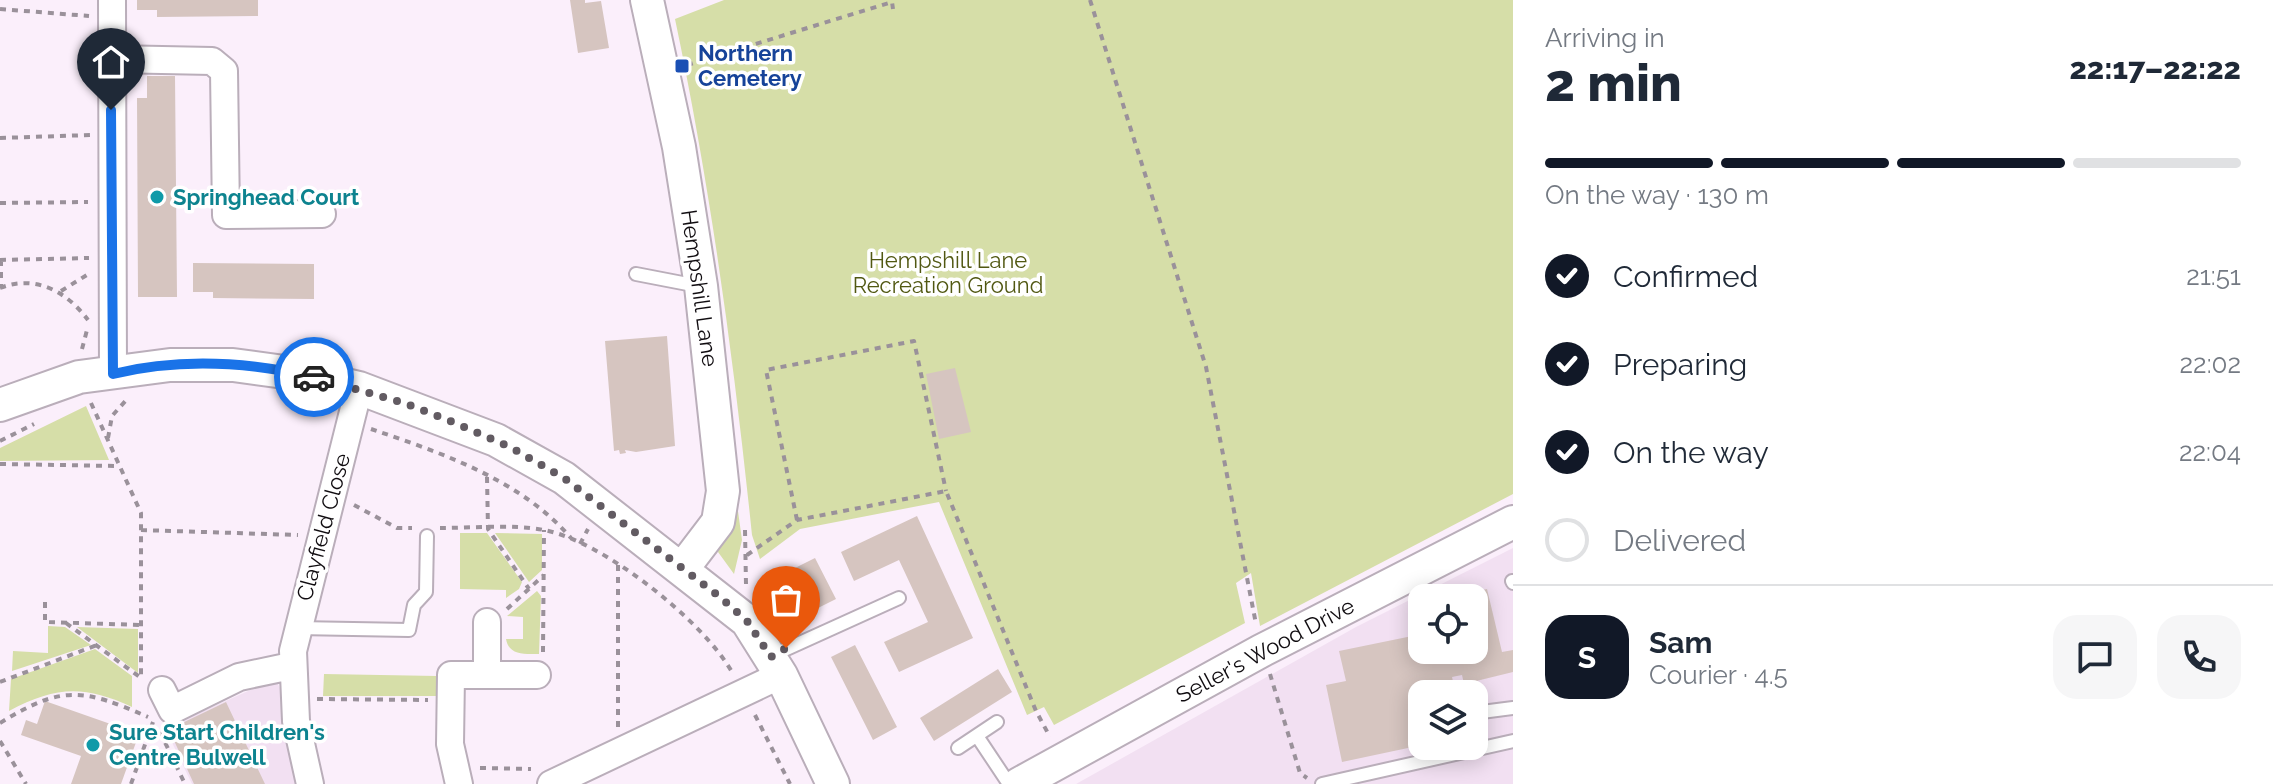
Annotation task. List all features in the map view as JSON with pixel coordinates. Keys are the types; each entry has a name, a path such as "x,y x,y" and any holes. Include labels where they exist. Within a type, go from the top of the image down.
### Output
{"street":[{"name":"Hempshill Lane","path":"647,0 679,147 701,286 723,491 718,522 683,568"},
{"path":"112,9 110,202 113,374"},
{"path":"112,59 212,61 224,71 226,215 322,214"},
{"path":"0,405 79,377 170,365 233,365 299,374 359,388 455,423 524,455 564,478 747,621 776,666 833,784"},
{"name":"Clayfield Close","path":"310,784 293,699 291,666 297,628 359,388"},
{"name":"Seller's Wood Drive","path":"1019,784 1261,651 1513,522"},
{"path":"487,622 487,674"},
{"path":"149,692 172,710 239,677 291,666"},
{"path":"542,776 618,751 745,692 776,666"},
{"path":"456,776 451,675 537,675"}],"lane":[{"path":"636,274 701,286"},
{"path":"297,628 409,630 414,605 426,592 427,536"},
{"path":"776,666 899,598"},
{"path":"1488,711 1513,708"},
{"path":"958,748 997,722"},
{"path":"977,736 1009,784"},
{"path":"1488,745 1513,741"},
{"path":"1322,784 1421,760"}],"path":[{"path":"1090,0 1206,367 1261,651 1300,773 1315,784"},
{"path":"662,73 892,2 893,9"},
{"path":"0,9 112,9"},
{"path":"0,138 111,135"},
{"path":"0,203 110,202"},
{"path":"89,322 61,291 29,283 1,287 0,260 111,258"},
{"path":"797,520 766,370 914,341 946,491 1036,711 1062,760"},
{"path":"79,377 141,513 141,625 149,692 154,719 185,784"},
{"path":"350,422 460,462 538,505 573,540"},
{"path":"0,464 118,466"},
{"path":"487,477 488,529 529,589"},
{"path":"332,491 397,528 544,530 573,540 618,565 704,637 727,661 790,784"},
{"path":"747,555 797,520 946,491"},
{"path":"141,530 320,536"},
{"path":"537,675 542,668 544,530"},
{"path":"618,565 618,751"},
{"path":"487,622 544,575"},
{"path":"45,602 45,622 141,625"},
{"path":"66,623 97,645 149,692"},
{"path":"0,682 97,645"},
{"path":"0,723 42,698 68,695 93,695 154,719"},
{"path":"293,699 451,700"},
{"path":"131,784 154,719"},
{"path":"0,741 26,784"},
{"path":"456,776 542,776"}],"shaded area":[{"path":"1513,548 1513,784 1076,784 1408,601 1408,664 1488,664 1488,584 1441,584"},
{"path":"275,679 284,695 298,784 192,784 165,728"}],"green space":[{"name":"Hempshill Lane Recreation Ground","path":"724,0 1513,0 1513,494 1260,626 1251,573 1236,583 1245,623 1054,725 1044,707 1027,715 939,502 800,529 760,559 752,535 710,212 675,19"},
{"path":"86,406 109,460 0,461 0,448"},
{"path":"737,504 742,540 734,574 718,552 721,536"},
{"path":"460,533 487,533 522,582 519,589 506,598 506,590 460,589"},
{"path":"495,533 542,534 542,570 529,582"},
{"path":"537,591 541,596 539,654 518,653 510,649 506,639 523,639 523,617 507,616"},
{"path":"48,626 65,627 91,645 12,671 13,651 48,653"},
{"path":"77,627 138,629 138,673"},
{"path":"95,649 132,676 132,707 99,695 70,691 41,697 9,711 11,679"},
{"path":"324,674 437,676 437,696 323,696"}],"building":[{"path":"137,0 258,0 258,16 157,17 157,10 137,10"},
{"path":"570,0 585,0 585,3 601,1 609,48 578,53"},
{"name":"Springhead Court","path":"147,76 175,76 177,297 138,297 137,98 147,98"},
{"name":"Springhead Court","path":"193,263 314,264 314,299 213,298 213,292 193,292"},
{"path":"667,336 675,446 636,452 625,450 626,453 620,454 619,450 614,451 605,341"},
{"path":"955,368 971,432 939,439 926,374"},
{"path":"917,516 973,638 899,672 884,642 928,622 899,560 854,581 841,552"},
{"path":"815,558 836,599 812,611 791,570"},
{"path":"1488,593 1502,652 1513,650 1513,672 1480,680 1463,680 1462,675 1452,677 1453,680 1408,680 1408,748 1342,762 1326,685 1346,681 1339,651 1408,637 1408,664 1488,664"},
{"path":"855,645 897,727 873,740 831,657"},
{"path":"998,669 1012,692 934,741 920,718"},
{"name":"Sure Start Children's Centre Bulwell","path":"45,701 139,734 121,784 71,784 81,756 21,735 26,720 37,724"},
{"path":"226,702 265,784 194,784 171,734 180,730 178,725"}],"way so far":[{"path":"314,377 404,403 496,440 524,455 564,478 720,597 747,621 771,657 786,648"}],"place":[{"name":"Northern Cemetery","path":"682,66"},
{"name":"Springhead Court","path":"157,197"},
{"name":"Sure Start Children's Centre Bulwell","path":"93,745"}],"route":[{"path":"111,110 113,374 170,365 203,364 233,365 314,377"}]}
